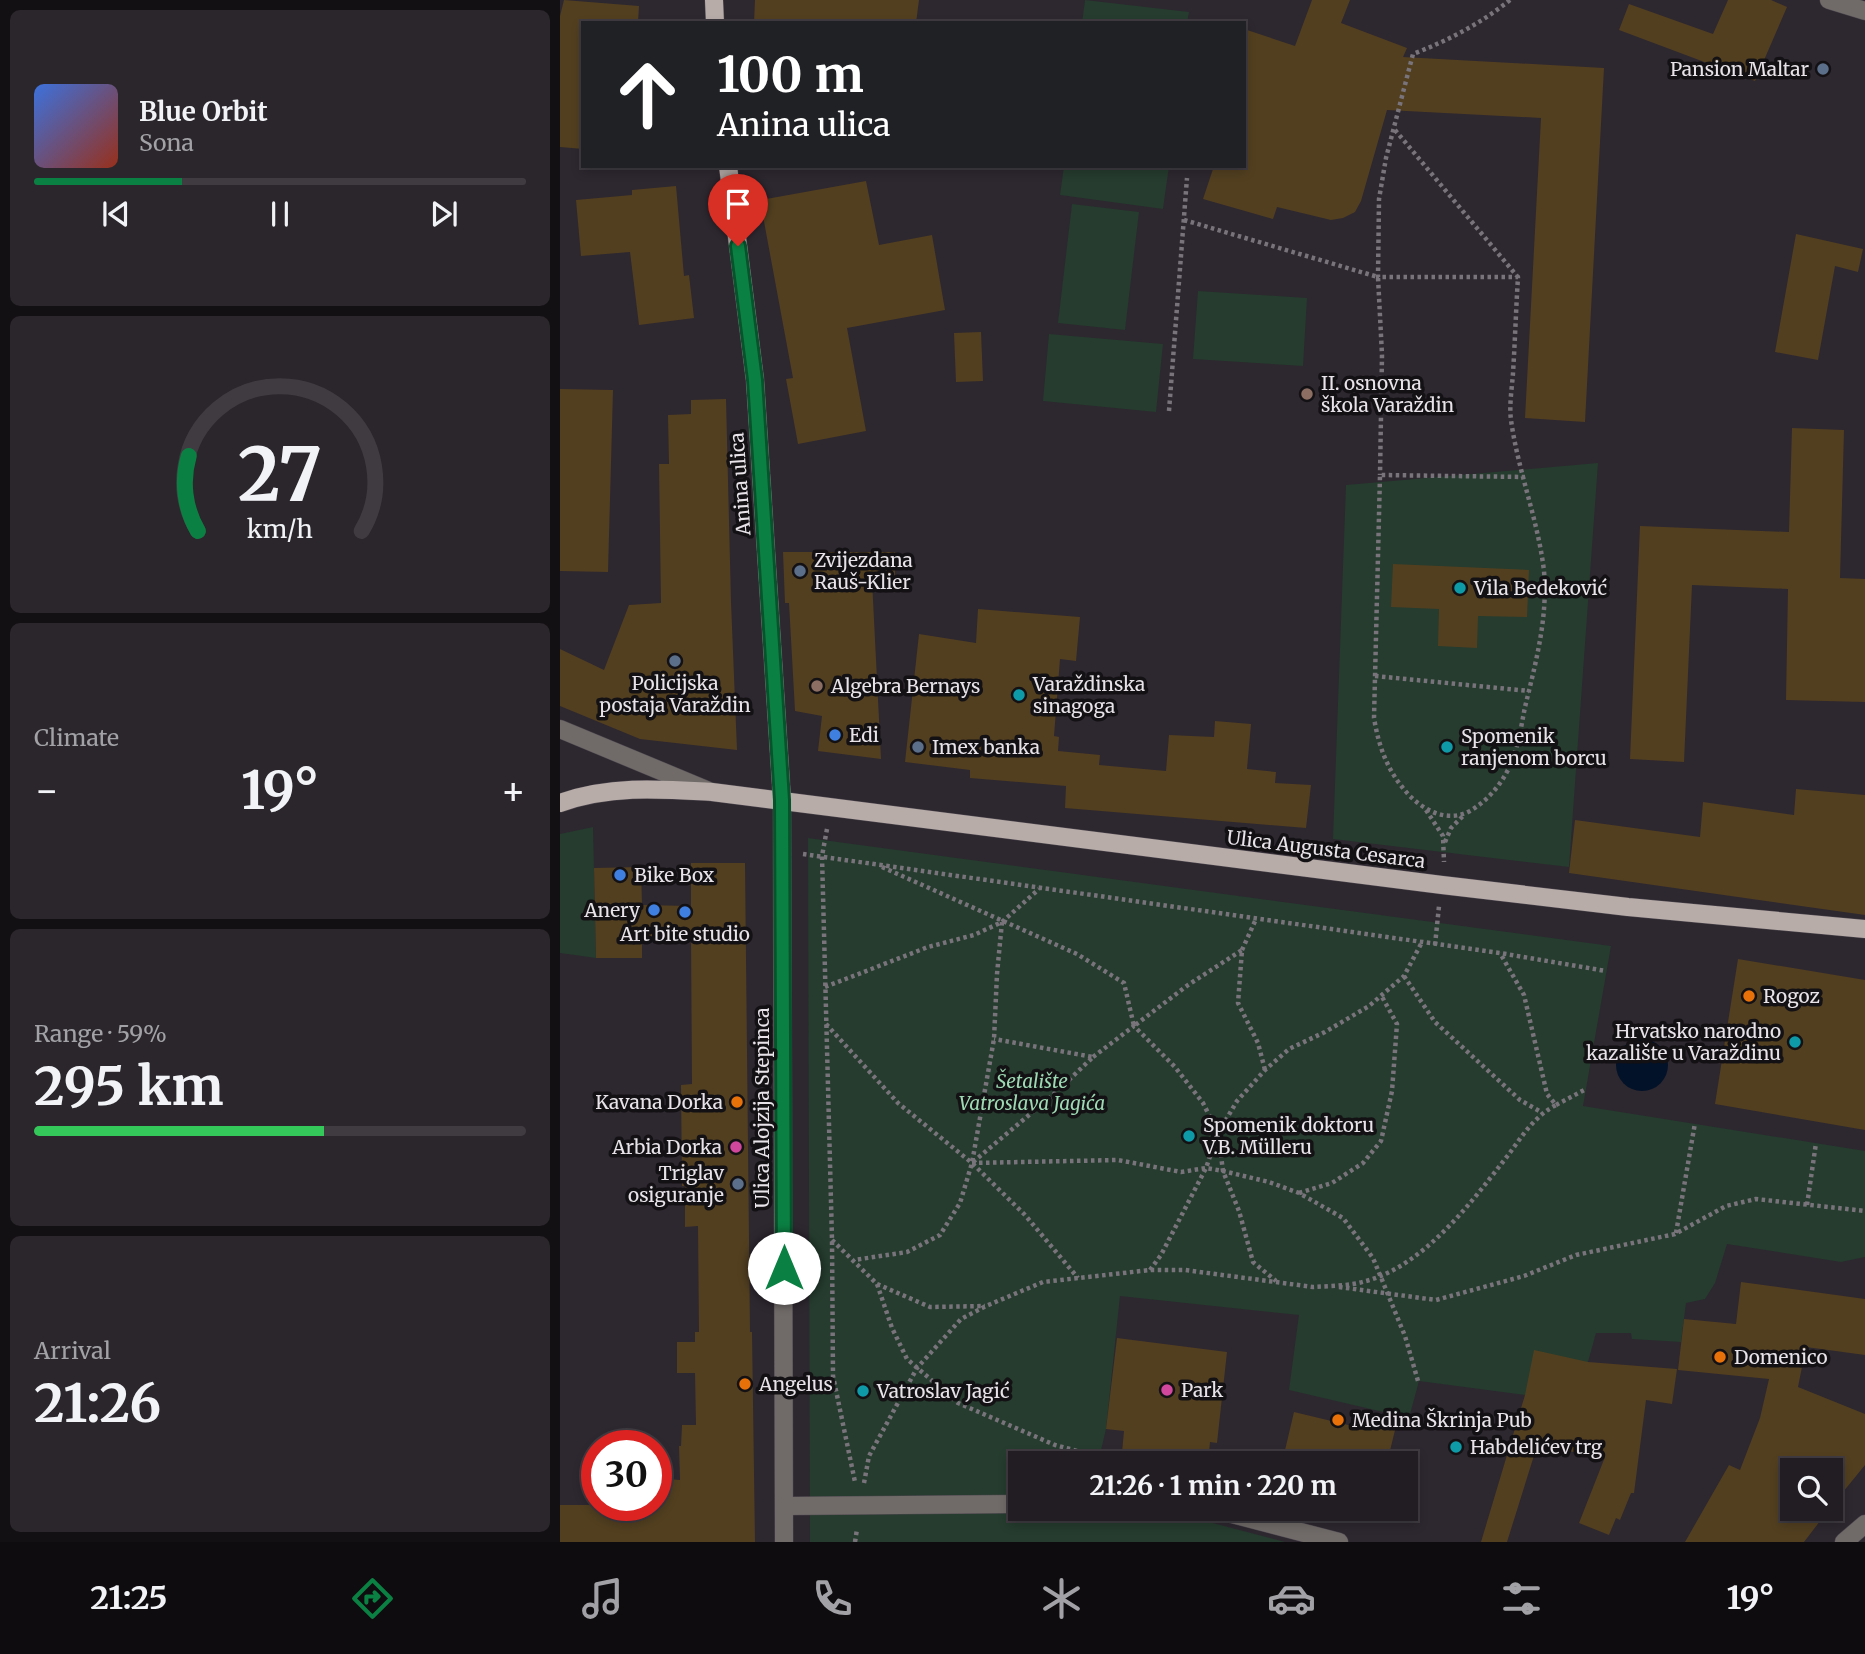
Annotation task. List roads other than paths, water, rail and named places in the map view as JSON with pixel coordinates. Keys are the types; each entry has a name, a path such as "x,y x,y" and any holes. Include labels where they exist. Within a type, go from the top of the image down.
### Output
{"main road":[{"path":"714,0 715,21"},
{"name":"Anina ulica","path":"728,168 755,380 782,800"},
{"name":"Ulica Augusta Cesarca","path":"560,803 604,792 638,788 712,792 1442,885 1865,929"}],"street":[{"path":"1829,0 1865,11"},
{"path":"560,729 712,792"},
{"name":"Ulica Alojzija Stepinca","path":"782,800 784,1542"},
{"path":"785,1506 1008,1504"},
{"path":"1259,1521 1339,1542"},
{"path":"1844,1542 1865,1524"}],"water":[{"path":"1642,1039 1652,1041 1660,1047 1666,1055 1666,1075 1660,1083 1652,1089 1642,1091 1632,1089 1624,1083 1618,1075 1616,1065 1618,1055 1624,1047 1632,1041"}],"place":[{"name":"Pansion Maltar","path":"1823,69"},
{"name":"II. osnovna škola Varaždin","path":"1307,394"},
{"name":"Zvijezdana Rauš-Klier","path":"800,571"},
{"name":"Vila Bedeković","path":"1460,588"},
{"name":"Policijska postaja Varaždin","path":"675,661"},
{"name":"Algebra Bernays","path":"817,686"},
{"name":"Varaždinska sinagoga","path":"1019,695"},
{"name":"Edi","path":"835,735"},
{"name":"Imex banka","path":"918,747"},
{"name":"Spomenik ranjenom borcu","path":"1447,747"},
{"name":"Bike Box","path":"620,875"},
{"name":"Anery","path":"654,910"},
{"name":"Art bite studio","path":"685,912"},
{"name":"Rogoz","path":"1749,996"},
{"name":"Hrvatsko narodno kazalište u Varaždinu","path":"1795,1042"},
{"name":"Kavana Dorka","path":"737,1102"},
{"name":"Spomenik doktoru V.B. Mülleru","path":"1189,1136"},
{"name":"Arbia Dorka","path":"736,1147"},
{"name":"Triglav osiguranje","path":"738,1184"},
{"name":"Domenico","path":"1720,1357"},
{"name":"Angelus","path":"745,1384"},
{"name":"Park","path":"1167,1390"},
{"name":"Vatroslav Jagić","path":"863,1391"},
{"name":"Medina Škrinja Pub","path":"1338,1420"},
{"name":"Habdelićev trg","path":"1456,1447"}],"park label":[{"name":"Šetalište Vatroslava Jagića","path":"1032,1092"}]}
